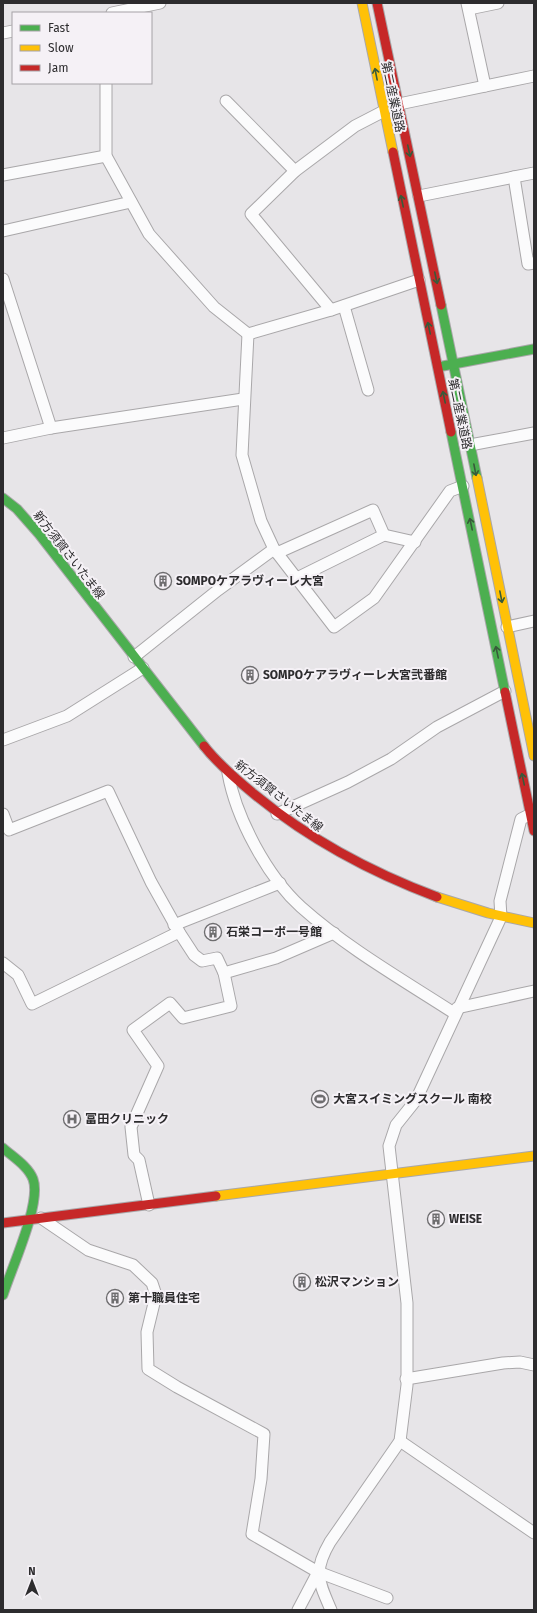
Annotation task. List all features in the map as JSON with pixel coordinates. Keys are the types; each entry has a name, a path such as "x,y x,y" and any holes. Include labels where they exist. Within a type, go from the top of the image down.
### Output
{"main road":[{"name":"第二産業道路","path":"362,3 534,831"},
{"name":"第二産業道路","path":"377,3 454,363 534,756"},
{"path":"438,366 534,349"},
{"name":"新方須賀さいたま線","path":"3,498 17,509 39,534 186,725 228,773 277,814 322,845 370,870 418,891 460,906 501,917 534,923"},
{"path":"3,1148 28,1171 33,1180 35,1191 28,1220 3,1295"},
{"path":"3,1223 534,1156"}],"street":[{"path":"117,12 160,3"},
{"path":"485,86 468,6 498,3"},
{"path":"399,104 534,76"},
{"path":"106,84 106,156 149,234 214,307 248,334"},
{"path":"226,101 295,171"},
{"path":"331,310 251,214 295,171 355,126 384,111"},
{"path":"3,175 106,156"},
{"path":"419,196 534,173"},
{"path":"514,177 528,264 534,263"},
{"path":"3,231 131,202"},
{"path":"3,279 51,428"},
{"path":"248,334 344,306 419,280"},
{"path":"344,306 368,390"},
{"path":"248,334 243,399 242,455 261,521 275,551 334,627 374,598 450,491 463,486"},
{"path":"3,438 51,428 243,399"},
{"path":"470,445 534,433"},
{"path":"134,657 218,590 275,551 373,510 384,535"},
{"path":"297,578 384,535 415,542"},
{"path":"507,627 534,621"},
{"path":"3,740 67,716 143,668"},
{"path":"277,814 348,782 391,759 437,727 505,691"},
{"path":"228,773 232,794 251,840 280,883 301,907 334,933 456,1010 534,992"},
{"path":"3,814 9,830 108,791 151,882 177,929 194,955 202,961 217,958 224,973 231,1006 183,1018 170,1003 133,1030 158,1066 130,1127 134,1155 139,1160 149,1205"},
{"path":"298,1610 318,1572 321,1557 330,1542 400,1441 406,1379 407,1303 389,1146 396,1125 416,1100 456,1010 501,917 500,901 521,819 531,814"},
{"path":"3,963 18,975 32,1004 177,929 280,883"},
{"path":"224,973 276,958 334,933"},
{"path":"41,1218 88,1250 133,1265 152,1283 156,1295 146,1332 148,1369 177,1388 264,1434 261,1479 252,1534 318,1572 387,1598"},
{"path":"406,1379 503,1363 520,1362 534,1365"},
{"path":"400,1441 534,1533"},
{"path":"318,1572 331,1610"}],"traffic: fast":[{"path":"441,305 477,478"},
{"path":"443,366 534,349"},
{"path":"451,432 505,692"},
{"path":"3,498 17,509 39,534 204,746"},
{"path":"3,1148 28,1170 33,1179 35,1190 30,1219 3,1295"}],"traffic: slow":[{"path":"362,3 393,152"},
{"path":"477,478 534,756"},
{"path":"437,897 488,913 534,923"},
{"path":"216,1196 534,1156"}],"traffic: jam":[{"path":"377,3 441,305"},
{"path":"393,152 451,432"},
{"path":"505,692 534,831"},
{"path":"204,746 209,753 241,783 275,811 297,826 364,866 437,897"},
{"path":"3,1223 216,1196"}],"place":[{"name":"SOMPOケアラヴィーレ大宮","path":"163,581"},
{"name":"SOMPOケアラヴィーレ大宮弐番館","path":"250,675"},
{"name":"石栄コーポ一号館","path":"213,932"},
{"name":"大宮スイミングスクール 南校","path":"320,1099"},
{"name":"冨田クリニック","path":"72,1119"},
{"name":"WEISE","path":"436,1219"},
{"name":"松沢マンション","path":"302,1282"},
{"name":"第十職員住宅","path":"115,1298"}]}
